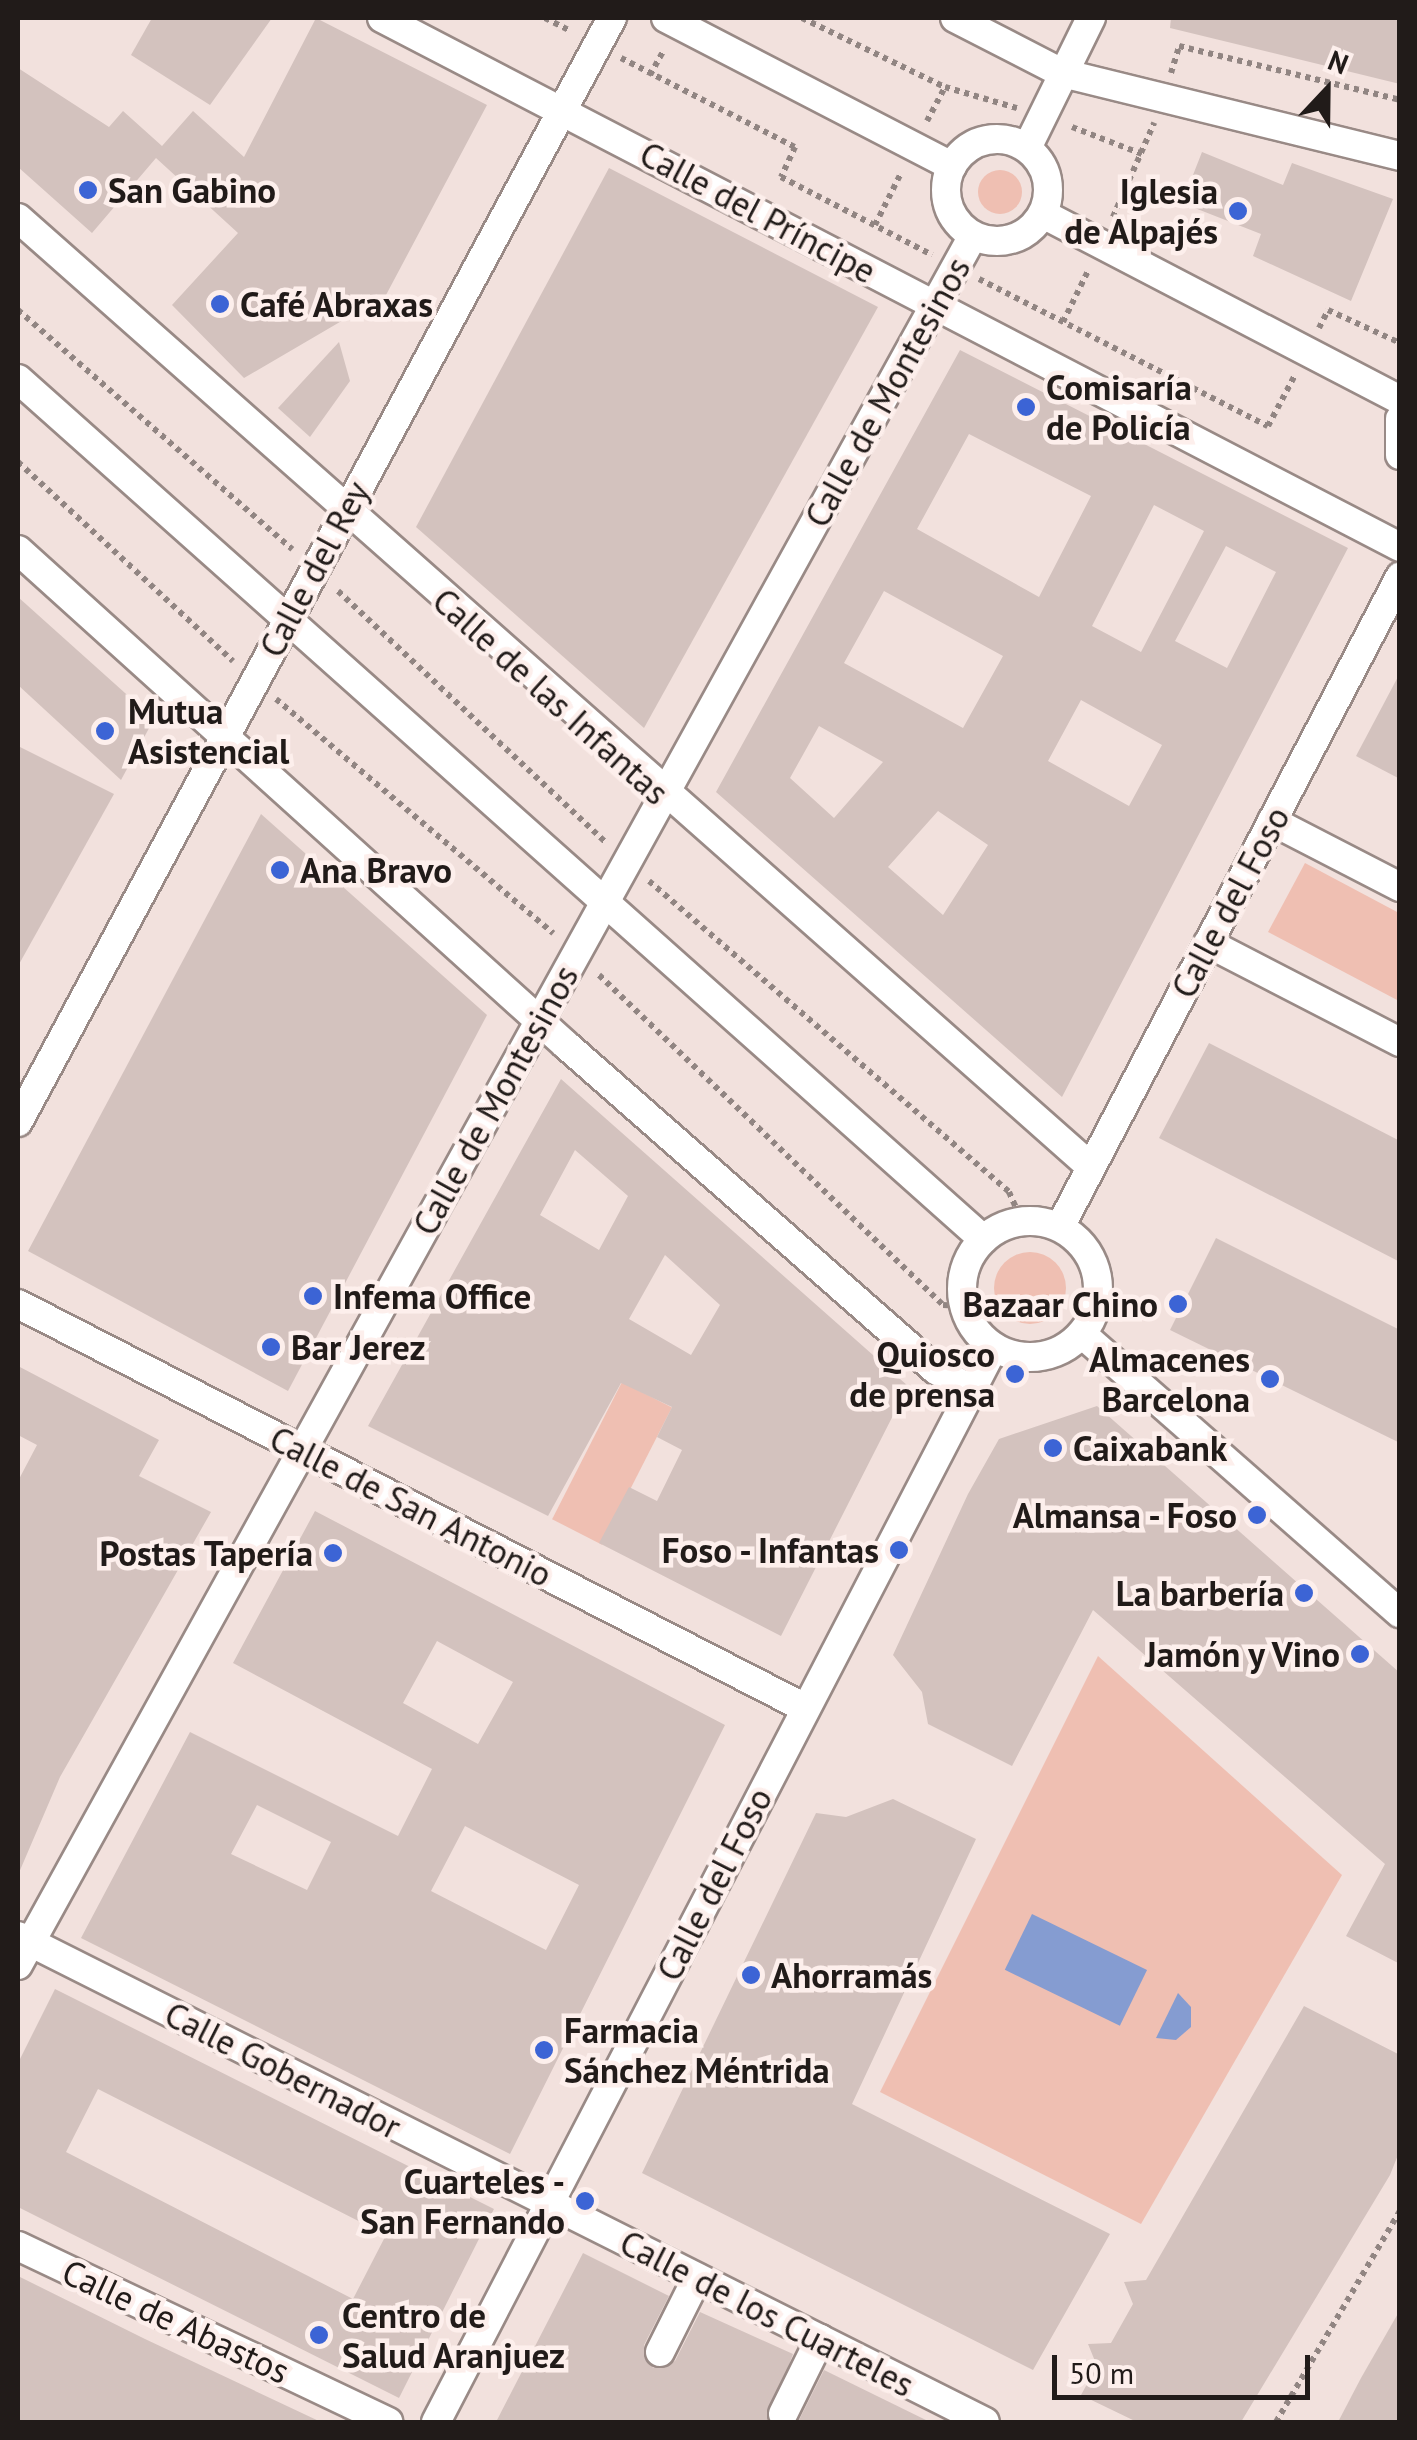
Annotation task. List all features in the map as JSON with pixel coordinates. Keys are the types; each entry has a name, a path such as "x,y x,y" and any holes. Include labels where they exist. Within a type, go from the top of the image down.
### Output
{"street":[{"name":"Calle del Príncipe","path":"382,18 1400,546"},
{"name":"Calle del Rey","path":"18,1122 26,1083 225,736 612,18"},
{"path":"666,18 952,166"},
{"path":"954,18 1062,73 1400,156"},
{"path":"1027,148 1091,18"},
{"path":"977,142 1027,148 1045,171 1043,214 1020,236 973,236 946,197 952,166 977,142"},
{"path":"1043,214 1400,400"},
{"name":"Calle de las Infantas","path":"18,218 664,796 1091,1167"},
{"name":"Calle de Montesinos","path":"22,1948 973,236"},
{"path":"18,379 983,1239"},
{"path":"1400,419 1400,455"},
{"path":"18,550 540,1021 936,1370 969,1388"},
{"name":"Calle del Foso","path":"1060,1227 1400,577"},
{"path":"1272,821 1400,887"},
{"path":"1208,943 1400,1042"},
{"path":"1022,1221 1060,1227 1098,1275 1082,1334 1050,1355 994,1347 964,1306 964,1270 983,1239 1022,1221"},
{"name":"Calle de San Antonio","path":"18,1304 805,1708"},
{"path":"1082,1334 1400,1613"},
{"name":"Calle del Foso","path":"436,2422 969,1388 994,1347"},
{"name":"Calle Gobernador","path":"22,1948 548,2204"},
{"name":"Calle de los Cuarteles","path":"548,2204 820,2339 948,2414 985,2422"},
{"name":"Calle de Abastos","path":"18,2246 388,2422"},
{"path":"660,2352 697,2278"},
{"path":"783,2414 820,2339"}],"path":[{"path":"545,18 556,20 795,147 781,177 1268,426"},
{"path":"802,18 945,86 1042,115 1142,154"},
{"path":"18,310 314,568 627,862 1009,1192 1022,1221"},
{"path":"18,462 254,681 576,952 942,1305 964,1306"},
{"path":"1276,2422 1400,2211"}],"shaded area":[{"path":"1000,170 1016,176 1022,192 1016,208 1000,214 984,208 978,192 984,176"},
{"path":"1305,863 1399,913 1399,1001 1268,932"},
{"path":"1030,1252 1055,1263 1066,1288 1055,1313 1030,1324 1005,1313 994,1288 1005,1263"},
{"path":"622,1382 672,1407 602,1545 552,1519"},
{"path":"1098,1656 1342,1875 1141,2224 880,2092"}],"water":[{"path":"1032,1914 1147,1970 1120,2026 1005,1970"},
{"path":"1178,1993 1191,2007 1191,2027 1176,2040 1156,2038"}],"building":[{"path":"152,18 272,18 210,105 131,55"},
{"path":"316,18 487,105 386,295 244,378 172,305 238,233 156,158 92,233 18,167 18,68 109,127 123,111 162,146 193,111 244,157"},
{"path":"1171,18 1400,18 1400,84 1170,28"},
{"path":"1202,152 1283,185 1292,163 1393,199 1351,301 1253,256 1261,234 1182,203"},
{"path":"609,168 878,307 644,728 416,527"},
{"path":"339,342 350,381 310,437 278,408"},
{"path":"960,350 1348,548 1062,1097 716,792","holes":["969,434 1091,496 1039,597 917,529","1154,505 1204,531 1141,652 1092,626","1226,546 1276,572 1227,668 1175,641","884,591 1003,656 963,728 844,663","1081,700 1162,745 1129,806 1048,761","819,726 883,762 834,818 790,778","938,811 988,845 943,915 888,867"]},
{"path":"18,597 154,719 121,780 18,685"},
{"path":"1400,673 1400,779 1356,756"},
{"path":"18,746 114,794 18,966"},
{"path":"261,814 487,1015 288,1391 28,1251"},
{"path":"1209,1043 1400,1141 1400,1262 1159,1138"},
{"path":"561,1079 908,1386 781,1636 599,1543 629,1487 657,1501 682,1450 657,1437 672,1407 621,1383 548,1516 368,1426","holes":["575,1150 628,1196 599,1250 540,1215","665,1255 720,1305 691,1355 629,1319"]},
{"path":"1216,1238 1400,1330 1400,1443 1170,1330"},
{"path":"18,1366 159,1440 139,1476 211,1512 60,1777 18,1875 18,1481 37,1445 18,1435"},
{"path":"1097,1406 1400,1673 1400,1964 1346,1936 1385,1864 1093,1610 1012,1766 928,1724 922,1692 893,1655 968,1494 999,1439"},
{"path":"315,1511 725,1725 510,2154 81,1938 190,1732 398,1836 432,1769 233,1663","holes":["437,1641 513,1682 478,1744 403,1703","257,1805 331,1842 307,1890 231,1854","465,1826 579,1885 546,1950 431,1891"]},
{"path":"893,1799 976,1839 852,2104 1110,2234 1033,2370 642,2173 816,1813 846,1817"},
{"path":"55,1989 494,2209 399,2398 18,2207 18,2063","holes":["98,2089 386,2235 353,2299 66,2152"]},
{"path":"1304,2006 1400,2055 1400,2150 1390,2175 1241,2422 1137,2422 1081,2395 1097,2366 1088,2344 1111,2343 1133,2304 1124,2282 1146,2280"},
{"path":"583,2253 669,2296 644,2345 653,2368 675,2361 700,2312 793,2354 768,2422 496,2422"},
{"path":"18,2276 145,2339 321,2422 18,2422"},
{"path":"1400,2310 1400,2422 1338,2422 1361,2378"},
{"path":"824,2370 930,2422 798,2422"}],"place":[{"name":"San Gabino","path":"88,190"},
{"name":"Iglesia de Alpajés","path":"1238,211"},
{"name":"Café Abraxas","path":"220,304"},
{"name":"Comisaría de Policía","path":"1026,407"},
{"name":"Mutua Asistencial","path":"105,731"},
{"name":"Ana Bravo","path":"280,870"},
{"name":"Infema Office","path":"313,1296"},
{"name":"Bazaar Chino","path":"1178,1304"},
{"name":"Bar Jerez","path":"271,1347"},
{"name":"Quiosco de prensa","path":"1015,1374"},
{"name":"Almacenes Barcelona","path":"1270,1379"},
{"name":"Caixabank","path":"1053,1448"},
{"name":"Almansa - Foso","path":"1257,1515"},
{"name":"Foso - Infantas","path":"899,1550"},
{"name":"Postas Tapería","path":"333,1553"},
{"name":"La barbería","path":"1304,1593"},
{"name":"Jamón y Vino","path":"1360,1654"},
{"name":"Ahorramás","path":"751,1975"},
{"name":"Farmacia Sánchez Méntrida","path":"544,2050"},
{"name":"Cuarteles - San Fernando","path":"585,2201"},
{"name":"Centro de Salud Aranjuez","path":"319,2335"}]}
